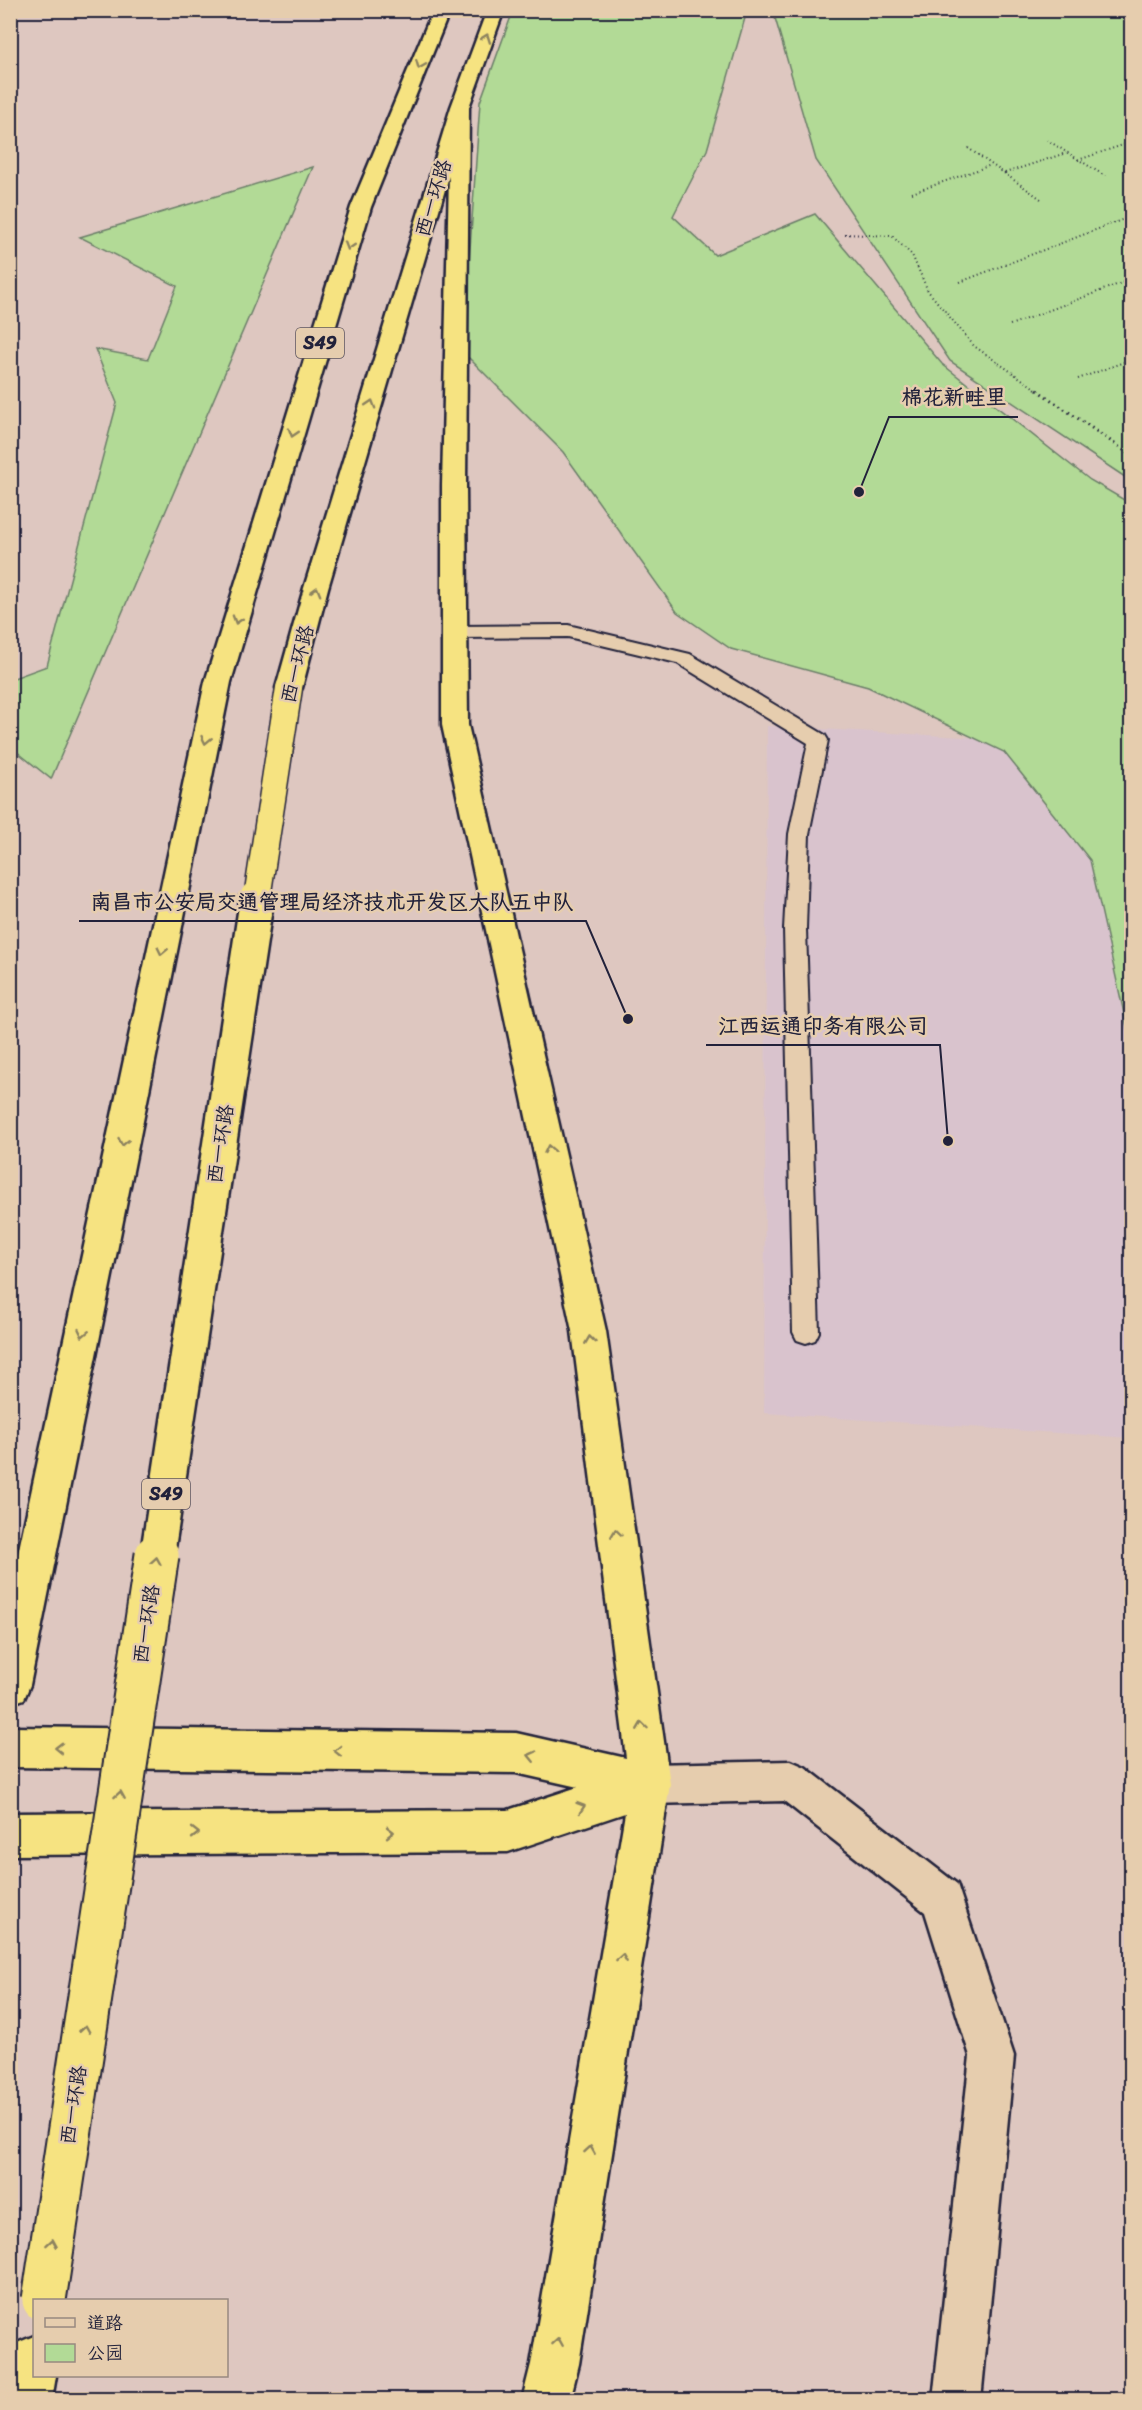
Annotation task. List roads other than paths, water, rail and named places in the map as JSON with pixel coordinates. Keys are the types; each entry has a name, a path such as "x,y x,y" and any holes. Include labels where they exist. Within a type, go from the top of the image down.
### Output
{"highway":[{"name":"S49","path":"10,1685 218,682 361,207 442,10"},
{"name":"西一环路","path":"44,2299 289,688 316,588 460,107 496,10"},
{"path":"460,107 454,485 455,725 589,1331 650,1784 555,2364 546,2400"},
{"path":"10,1747 516,1753 650,1784"},
{"path":"10,1834 508,1832 650,1784"},
{"path":"28,2400 33,2367"}],"street":[{"path":"650,1784 790,1781 942,1899 992,2056 957,2400"}],"lane":[{"path":"455,632 568,631 683,658 818,740 799,834 795,929 806,1332"}],"place":[{"name":"棉花新畦里","path":"859,492"},
{"name":"南昌市公安局交通管理局经济技术开发区大队五中队","path":"628,1019"},
{"name":"江西运通印务有限公司","path":"948,1141"}]}
